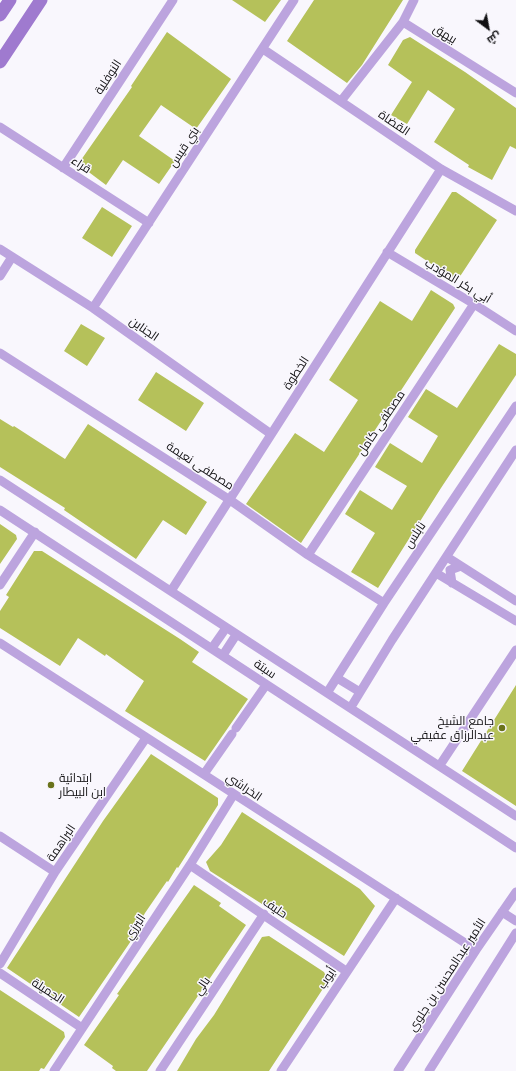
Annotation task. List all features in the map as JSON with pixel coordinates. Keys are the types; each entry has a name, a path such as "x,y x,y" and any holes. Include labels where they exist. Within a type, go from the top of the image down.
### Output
{"street":[{"path":"0,15 10,0"},
{"path":"0,62 41,0"},
{"name":"النوفلية","path":"63,168 173,0"},
{"name":"بني قيس","path":"93,308 294,0"},
{"path":"341,102 403,22 414,0"},
{"name":"بيهق","path":"403,22 516,93"},
{"name":"القضاة","path":"263,49 441,169 516,211"},
{"name":"قراء","path":"0,127 149,223"},
{"name":"الخطوة","path":"171,591 441,169"},
{"name":"الجناين","path":"0,249 93,308 271,434"},
{"name":"أبي بكر المؤدب","path":"387,252 516,331"},
{"path":"0,276 12,257"},
{"name":"مصطفى كامل","path":"308,555 474,304"},
{"name":"مصطفى نعيمة","path":"0,352 230,500 308,555 384,603"},
{"name":"نابلس","path":"327,693 384,603 516,406"},
{"path":"351,707 392,640 436,573 513,462 516,450"},
{"name":"سبتة","path":"0,480 236,635 351,707 516,816"},
{"name":"سبتة","path":"0,510 516,848"},
{"path":"0,585 35,532"},
{"path":"447,557 516,601"},
{"path":"452,582 450,570 462,566"},
{"path":"436,573 516,621"},
{"path":"212,648 226,628"},
{"path":"223,655 236,635"},
{"name":"الخراشي","path":"0,643 476,950"},
{"path":"440,765 516,650"},
{"path":"337,678 360,692"},
{"path":"204,774 266,685"},
{"name":"البراهمة","path":"0,964 55,872 146,738"},
{"name":"البرزي","path":"54,1071 190,865 234,794"},
{"path":"0,836 55,872"},
{"name":"حليف","path":"190,865 346,971"},
{"name":"أيوب","path":"281,1071 346,971 396,898"},
{"name":"الأمير عبدالمحسن بن جلوي","path":"398,1071 476,950 502,912 514,898"},
{"path":"502,912 516,921"},
{"name":"بالي","path":"160,1071 264,914"},
{"path":"429,1071 516,933"},
{"name":"الجميلة","path":"0,973 82,1028"}],"building":[{"path":"232,0 281,0 265,22"},
{"path":"314,0 403,0 362,65 347,83 287,41"},
{"path":"167,32 231,79 196,129 161,105 139,136 175,161 159,184 123,160 106,185 82,167 81,160 132,87 131,86"},
{"path":"410,37 465,72 516,108 516,149 510,146 492,180 468,167 469,165 434,142 455,109 428,90 407,124 391,115 412,82 388,65 403,40"},
{"path":"452,192 456,192 497,220 457,281 415,253 415,250"},
{"path":"102,207 132,226 112,257 82,238"},
{"path":"431,290 453,304 455,308 301,543 246,504 295,433 324,452 358,400 329,380 380,301 412,321"},
{"path":"81,324 105,338 87,366 64,351"},
{"path":"499,344 516,354 516,375 441,488 378,588 351,572 375,533 345,514 360,490 392,510 407,486 375,467 390,443 422,463 438,436 408,417 426,389 457,408"},
{"path":"156,372 204,403 186,431 138,400"},
{"path":"0,419 13,427 14,426 65,459 88,424 207,502 186,535 163,520 136,559 64,510 65,508 0,467"},
{"path":"0,524 16,535 17,539 0,564"},
{"path":"34,551 42,551 199,652 192,662 248,699 205,761 125,711 144,681 106,654 105,656 78,638 60,666 0,628 0,611 9,597 6,595"},
{"name":"جامع الشيخ عبدالرزاق عفيفي","path":"516,685 516,806 462,771"},
{"path":"151,754 218,798 218,805 178,868 177,867 145,913 132,937 133,938 79,1017 7,968 103,821"},
{"path":"242,812 360,889 375,906 344,956 210,871 206,862 221,845"},
{"path":"194,885 221,903 219,906 246,925 147,1071 116,1071 112,1068 113,1066 84,1045 119,995 117,994"},
{"path":"269,936 324,972 328,981 269,1071 177,1071 196,1039 214,1015 262,937"},
{"path":"0,990 64,1032 65,1037 44,1069 41,1068 39,1071 0,1071"}],"place":[{"name":"جامع الشيخ عبدالرزاق عفيفي","path":"502,728"},
{"name":"ابتدائية ابن البيطار","path":"51,785"}]}
